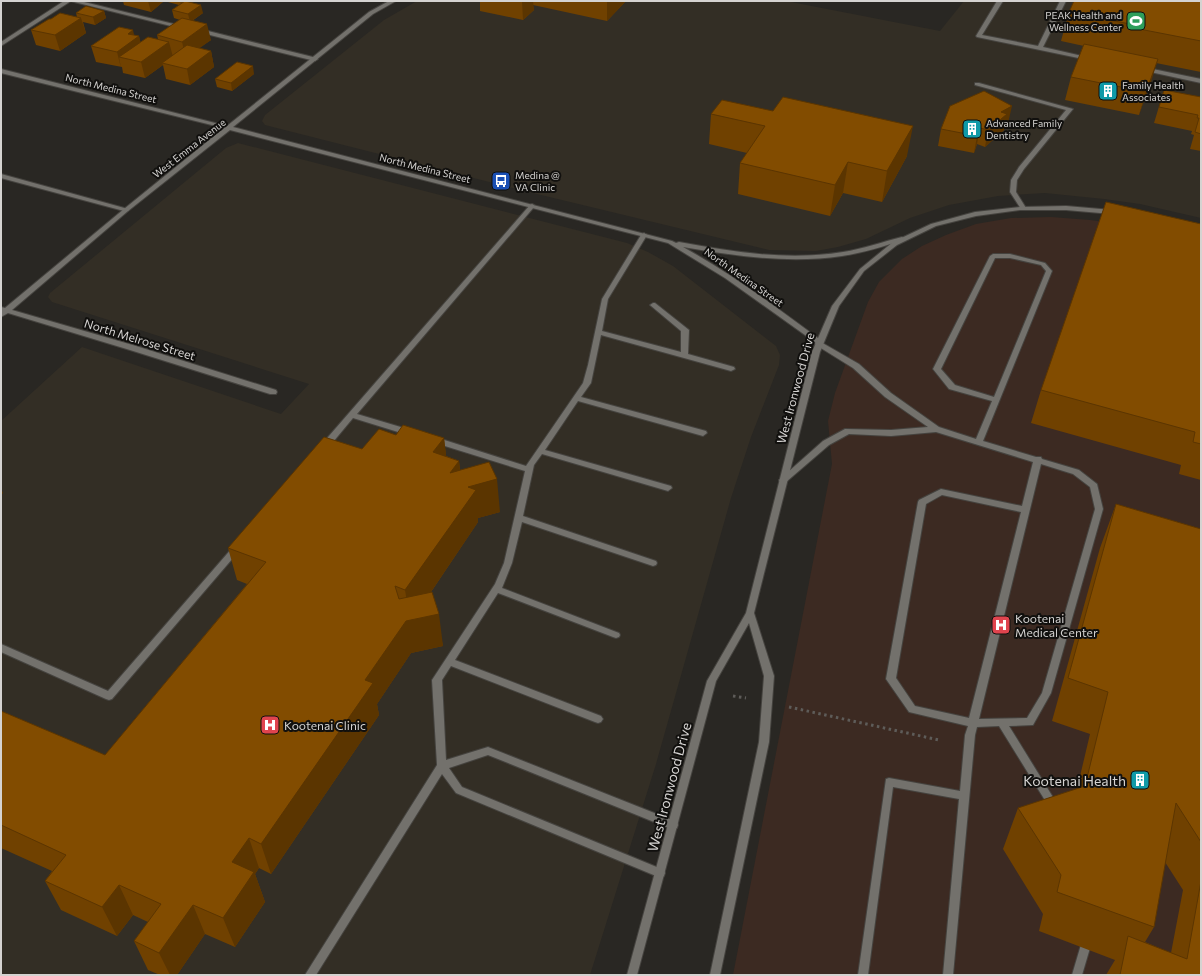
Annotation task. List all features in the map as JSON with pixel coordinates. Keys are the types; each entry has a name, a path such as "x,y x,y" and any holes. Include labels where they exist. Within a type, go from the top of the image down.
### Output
{"street":[{"path":"1,44 68,1"},
{"path":"72,1 186,28"},
{"name":"West Emma Avenue","path":"3,312 126,210 230,128 371,13 393,1"},
{"path":"1000,1 979,36 1094,59"},
{"path":"1040,48 1063,1"},
{"path":"194,30 315,59"},
{"path":"1140,68 1201,80"},
{"name":"North Medina Street","path":"1,71 230,128 670,242 735,280 819,343 856,366 888,395 936,429"},
{"path":"977,84 1070,109 1021,168 1014,180 1013,192 1023,208"},
{"path":"1,176 126,210"},
{"path":"321,451 532,206"},
{"name":"West Ironwood Drive","path":"632,975 712,681 750,613 819,343 833,310 858,275 877,256 902,239 927,226 980,212 1023,208 1082,209 1120,214"},
{"path":"644,235 606,299 586,383 530,465 508,563 496,589 437,680 442,766 460,790 660,873"},
{"path":"670,242 750,255 804,257 843,254 902,239"},
{"path":"979,442 1049,271 1043,264 1010,256 993,256 937,369 952,387 996,400"},
{"path":"653,305 685,330 684,355"},
{"name":"North Melrose Street","path":"3,312 133,348 273,392"},
{"path":"599,332 730,369"},
{"path":"576,398 703,433"},
{"path":"352,415 529,470"},
{"path":"783,480 826,443 848,431 891,433 936,429 1038,459 1076,472 1094,486 1099,509 1046,693 1030,722 973,723 912,709 891,679 922,502 941,492 1025,510"},
{"path":"540,451 668,488"},
{"path":"948,975 970,735 1038,459"},
{"path":"519,518 653,563"},
{"path":"1,648 109,696 244,540"},
{"path":"496,589 616,635"},
{"path":"715,975 764,742 769,676 750,613"},
{"path":"449,662 598,719"},
{"path":"1002,723 1059,814"},
{"path":"310,975 442,766 488,752 673,825"},
{"path":"863,975 889,782 965,796"},
{"path":"1077,975 1085,948"}],"path":[{"path":"734,696 746,698"},
{"path":"787,707 939,740"}],"shaded area":[{"path":"417,1 786,1 940,31 964,1 1201,1 1201,218 1140,204 1104,199 1045,193 998,196 949,205 910,218 866,239 838,247 816,251 769,250 537,194 265,125 262,121 265,115 384,20"},
{"path":"238,143 627,243 648,252 673,266 776,346 780,355 779,365 751,437 731,498 656,764 590,975 1,975 1,421 82,347 281,414 309,384 52,302 48,297 50,293 226,148"},
{"name":"Kootenai Medical Center","path":"1051,217 1128,225 1201,243 1201,975 733,975 832,464 828,421 835,393 868,302 879,282 902,259 922,246 976,224 1011,218"}],"building":[{"path":"185,1 201,5 188,14 172,10"},
{"path":"1074,1 1201,1 1201,41 1134,28 1135,25 1069,12"},
{"path":"86,6 104,11 93,17 76,13"},
{"path":"60,13 81,18 55,35 31,30 51,19"},
{"path":"182,18 207,24 182,42 157,35"},
{"path":"119,27 133,30 128,34 139,36 117,52 91,46"},
{"path":"148,37 169,42 141,62 119,57"},
{"path":"1084,44 1158,59 1146,92 1071,77"},
{"path":"187,45 211,51 187,69 162,63"},
{"path":"237,62 253,66 231,83 215,79"},
{"path":"1164,90 1201,97 1201,134 1195,132 1199,118 1197,118 1198,115 1159,107"},
{"path":"984,91 1012,106 1001,112 1007,114 988,130 980,128 977,136 941,129 950,106"},
{"path":"783,97 913,126 887,171 848,162 835,185 740,163 765,126 711,114 722,100 773,111"},
{"path":"1106,202 1201,224 1201,444 1193,442 1195,432 1041,390"},
{"name":"Kootenai Clinic","path":"403,425 444,438 433,452 459,461 450,473 489,462 497,479 468,487 476,490 405,590 395,586 399,599 432,592 439,614 406,621 365,680 373,683 261,844 249,838 232,862 254,872 223,918 193,905 159,953 134,941 161,904 119,885 102,907 45,881 66,855 1,825 1,711 105,755 266,562 228,548 324,437 362,449 379,429 396,435"},
{"name":"Kootenai Health","path":"1116,504 1201,529 1201,842 1176,803 1154,927 1057,892 1061,875 1018,808 1085,786 1108,692 1068,678"},
{"path":"1201,881 1201,975 1120,975 1128,936 1187,959"}],"place":[{"name":"PEAK Health and Wellness Center","path":"1136,21"},
{"name":"Family Health Associates","path":"1108,91"},
{"name":"Advanced Family Dentistry","path":"972,129"},
{"name":"Medina @ VA Clinic","path":"501,181"},
{"name":"Kootenai Medical Center","path":"1001,625"},
{"name":"Kootenai Clinic","path":"270,725"},
{"name":"Kootenai Health","path":"1140,780"}]}
